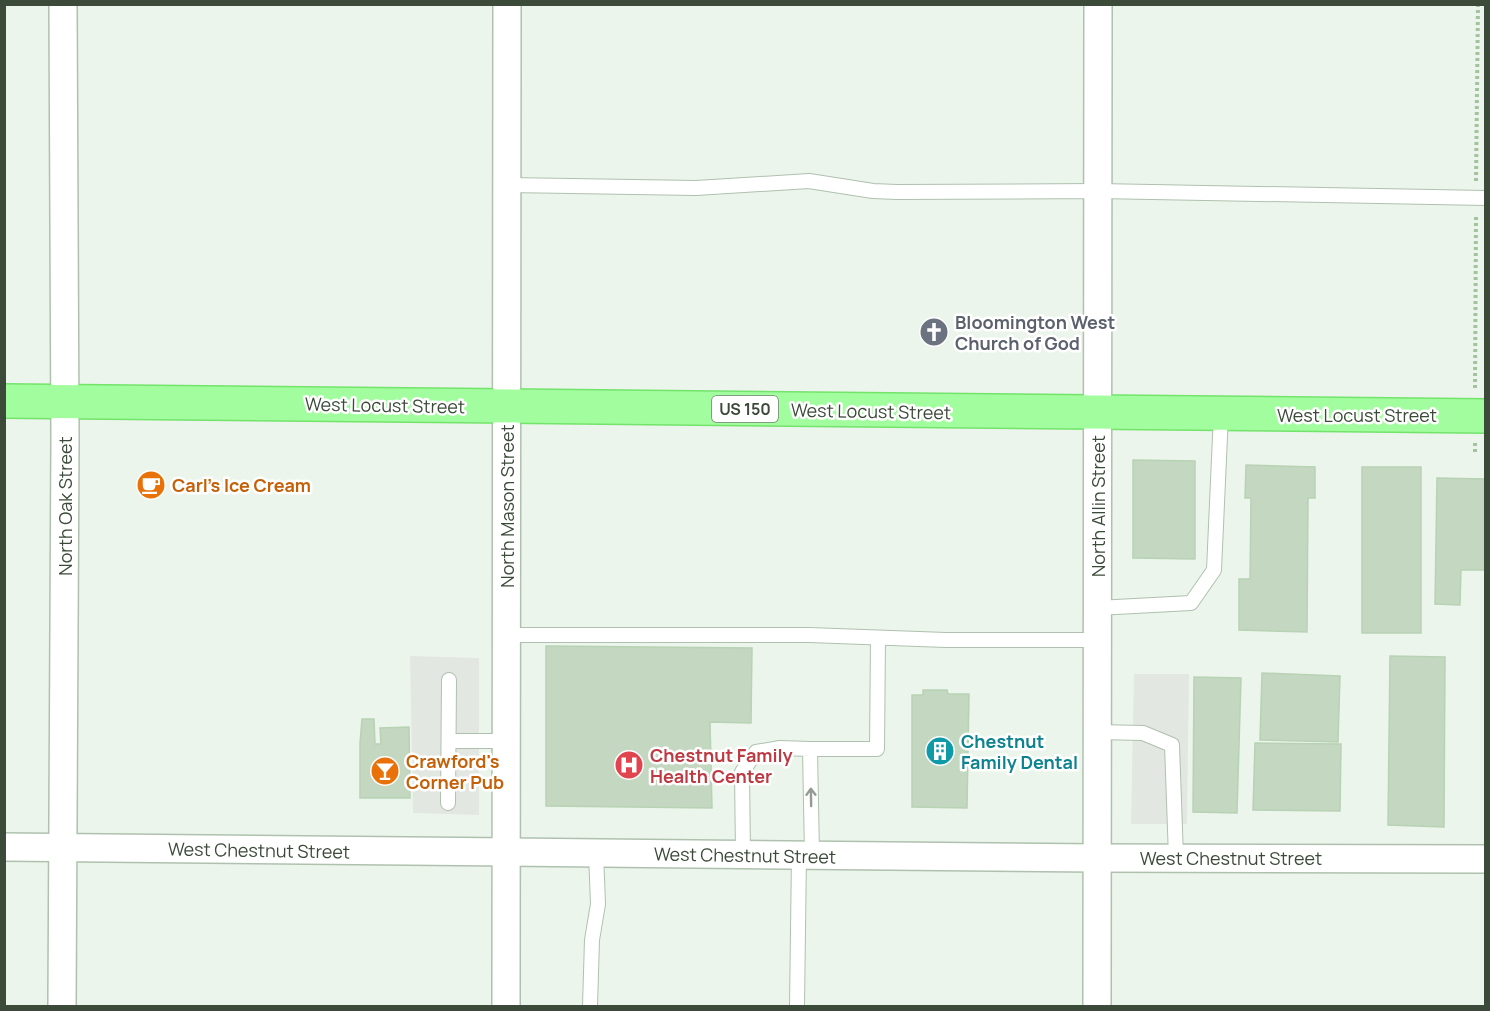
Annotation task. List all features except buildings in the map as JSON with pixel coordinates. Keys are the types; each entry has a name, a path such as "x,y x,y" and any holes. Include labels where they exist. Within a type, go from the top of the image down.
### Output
{"main road":[{"name":"West Locust Street","path":"4,401 1481,416"}],"street":[{"name":"North Oak Street","path":"62,1006 65,402 63,4"},
{"name":"North Mason Street","path":"506,1006 507,4"},
{"name":"North Allin Street","path":"1097,1006 1098,4"},
{"name":"West Chestnut Street","path":"4,848 1096,858 1485,859"}],"lane":[{"path":"508,185 696,188 809,181 873,191 897,192 1098,191 1481,198"},
{"path":"1097,608 1191,603 1214,570 1221,414"},
{"path":"507,635 809,635 878,638 1097,640"},
{"path":"743,855 742,772 756,752 780,748 877,749 878,638"},
{"path":"448,803 449,680"},
{"path":"1097,732 1143,733 1172,745 1176,857"},
{"path":"449,741 507,741"},
{"path":"797,1006 810,749"},
{"path":"590,1006 592,940 598,904 596,853"}],"path":[{"path":"1475,452 1481,416 1478,4"}],"shaded area":[{"path":"410,656 479,658 479,815 413,813"},
{"path":"1134,674 1189,674 1187,824 1131,824"}],"place":[{"name":"Bloomington West Church of God","path":"934,332"},
{"name":"Carl's Ice Cream","path":"151,485"},
{"name":"Chestnut Family Dental","path":"940,751"},
{"name":"Chestnut Family Health Center","path":"629,765"},
{"name":"Crawford's Corner Pub","path":"385,771"}]}
